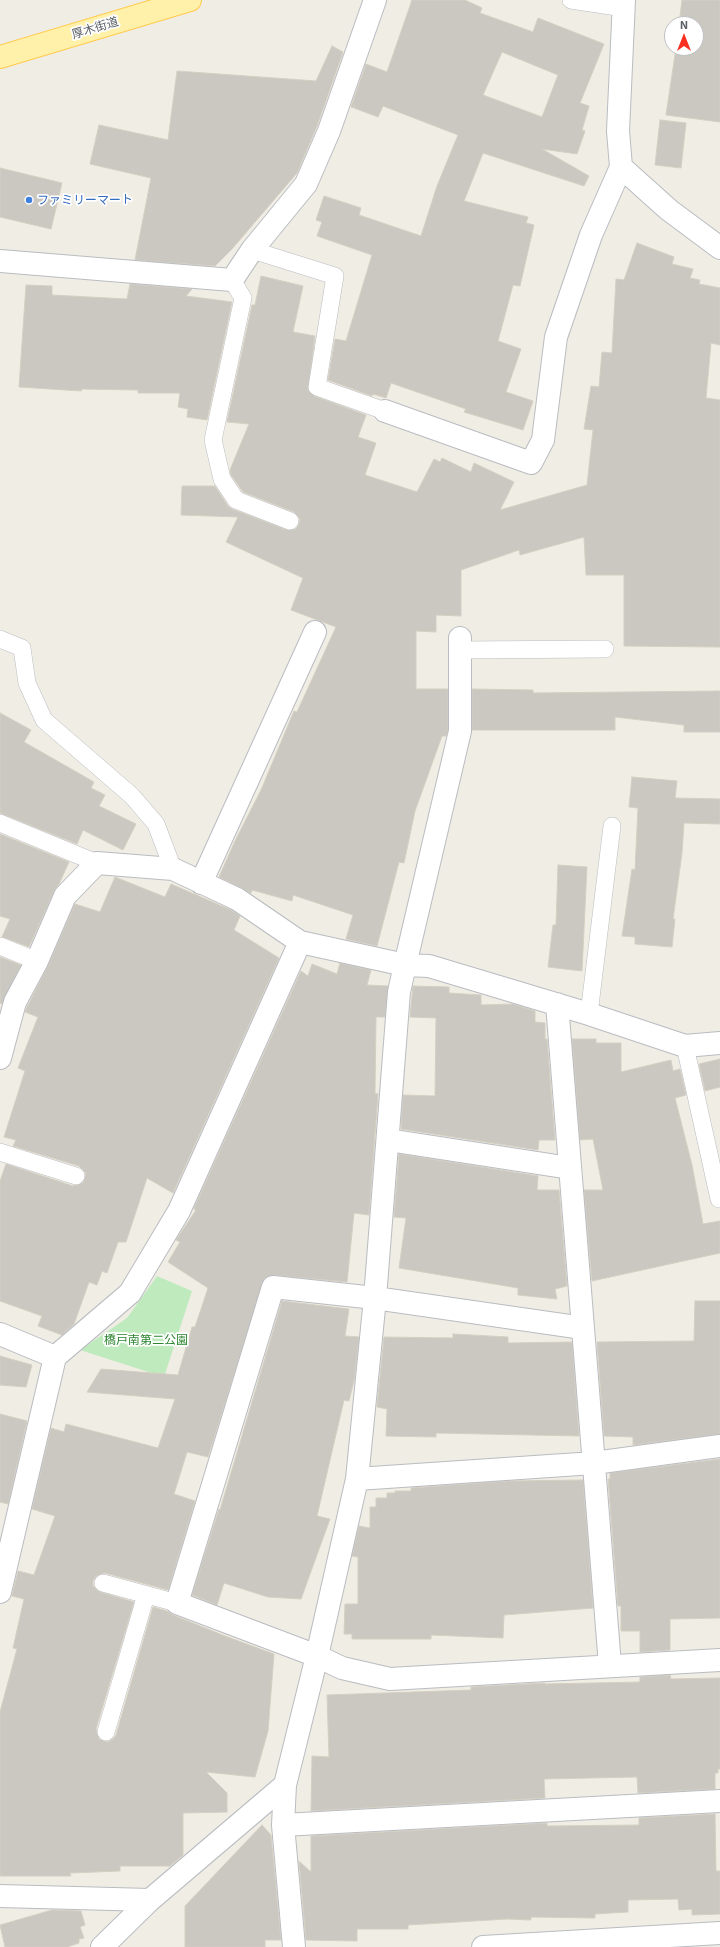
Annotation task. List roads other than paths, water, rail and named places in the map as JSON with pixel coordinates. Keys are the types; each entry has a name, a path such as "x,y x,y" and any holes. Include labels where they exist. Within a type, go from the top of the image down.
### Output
{"main road":[{"name":"厚木街道","path":"0,57 190,0"}],"street":[{"path":"0,261 232,280 252,250 306,184 329,131 375,0"},
{"path":"385,411 531,463 543,440 556,337 591,234 621,167 618,131 624,4"},
{"path":"621,167 668,210 720,248"},
{"path":"202,882 315,632"},
{"path":"294,1947 283,1825 285,1784 317,1656 357,1479 375,1298 399,992 460,731 460,644"},
{"path":"0,1058 15,1002 37,961 65,896 97,863 173,869 237,899 300,942 405,965 429,966 590,1014 685,1046 720,1043"},
{"path":"0,1592 55,1357 130,1293 179,1211 300,942"},
{"path":"557,1004 610,1665"},
{"path":"388,1140 570,1168"},
{"path":"583,1328 375,1298 273,1287 177,1603 317,1656 342,1668 390,1679 610,1665 720,1660"},
{"path":"0,1334 55,1357"},
{"path":"357,1479 594,1463 720,1446"},
{"path":"102,1947 150,1900 285,1784"},
{"path":"283,1825 720,1801"},
{"path":"0,1896 150,1900"},
{"path":"483,1947 542,1946 720,1934"}],"lane":[{"path":"570,0 624,4"},
{"path":"252,250 335,276 317,387 385,411"},
{"path":"232,280 243,298 213,440 222,479 236,500 290,521"},
{"path":"0,639 22,648 27,683 44,720 132,796 156,824 173,869"},
{"path":"460,644 605,650"},
{"path":"0,823 97,863"},
{"path":"590,1014 612,826"},
{"path":"0,946 37,961"},
{"path":"685,1046 719,1199"},
{"path":"0,1152 76,1176"},
{"path":"103,1583 177,1603"},
{"path":"106,1732 146,1595"}],"place":[{"name":"ファミリーマート","path":"29,200"}],"park label":[{"name":"橋戸南第二公園","path":"146,1340"}]}
